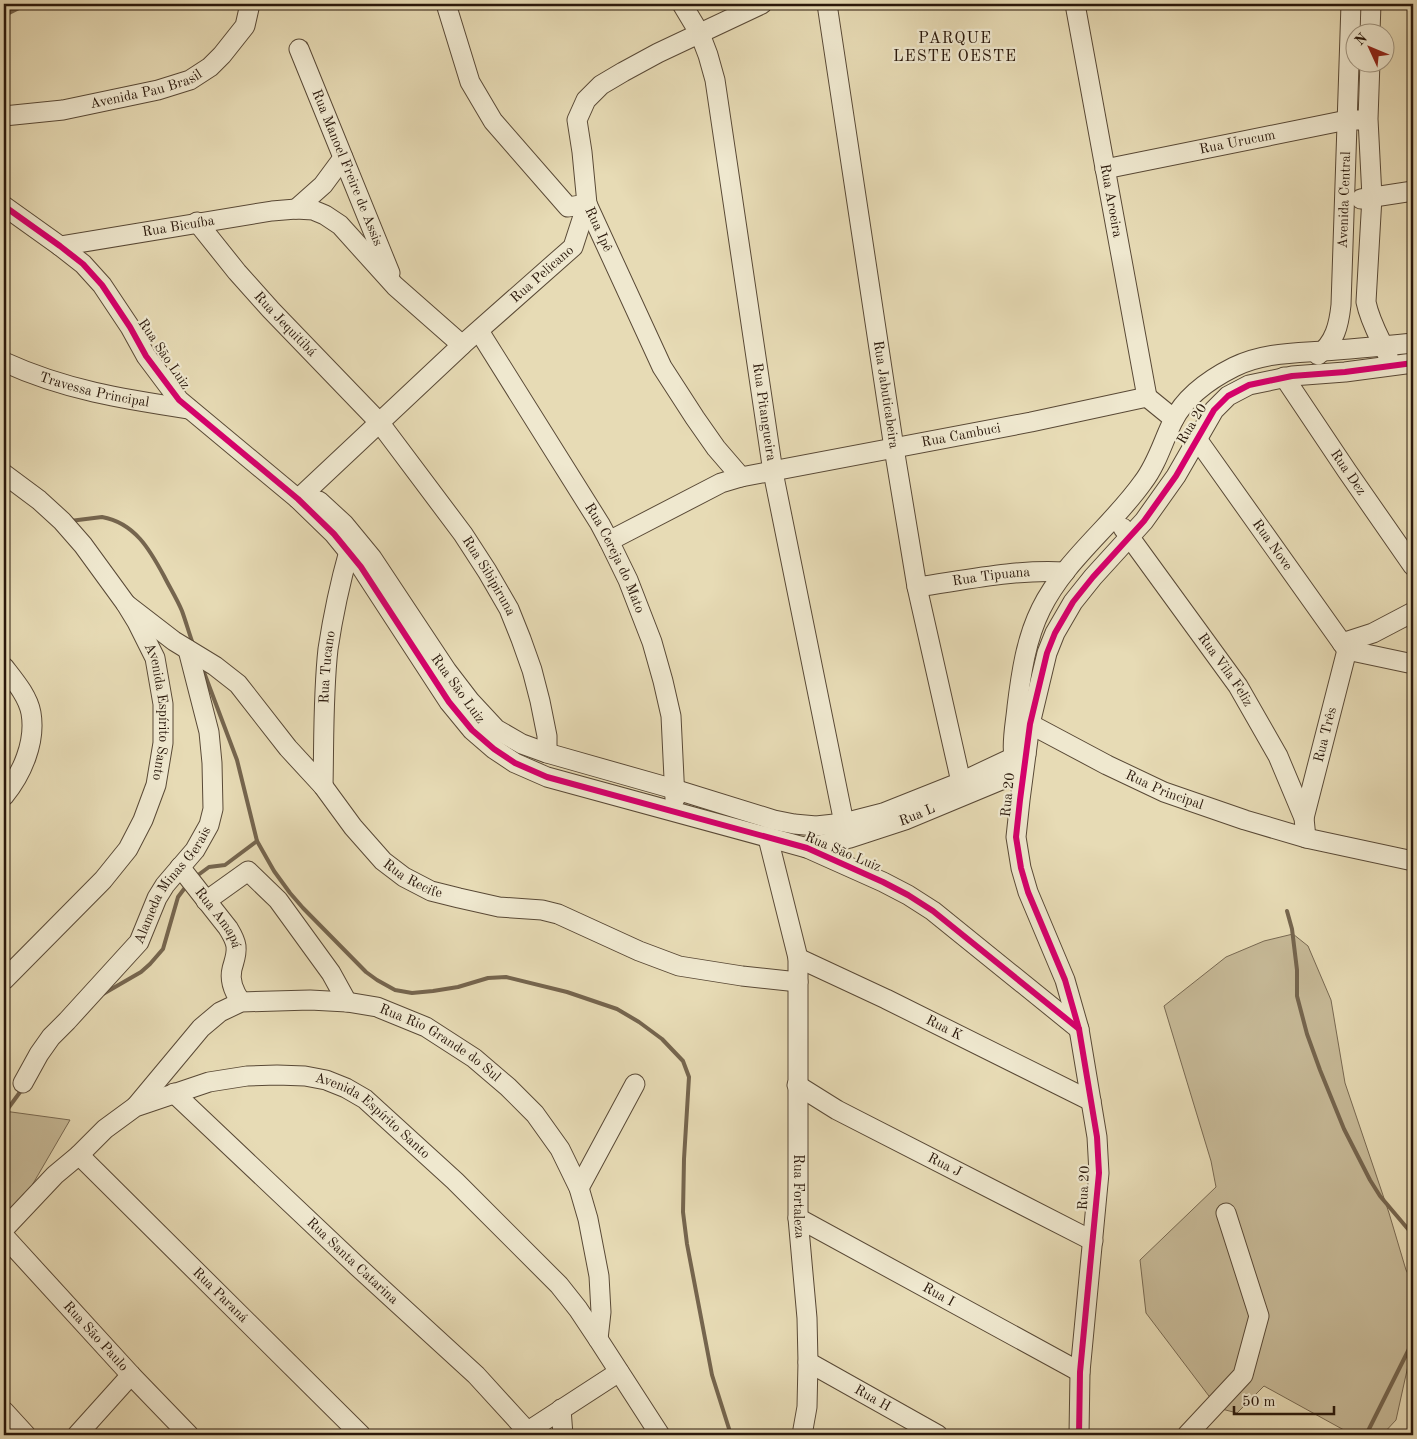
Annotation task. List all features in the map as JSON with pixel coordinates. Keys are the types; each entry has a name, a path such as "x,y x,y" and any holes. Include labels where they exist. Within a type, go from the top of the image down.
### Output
{"street":[{"name":"Avenida Pau Brasil","path":"4,116 63,110 158,90 190,80 210,67 228,48 245,26 250,4"},
{"name":"Rua Ipê","path":"446,4 470,82 493,121 568,207 587,204 662,367 716,448 741,477"},
{"name":"Rua Pitangueira","path":"682,4 700,34 715,80 773,472 844,823"},
{"name":"Rua Pelicano","path":"302,494 462,345 573,247 587,204 577,120 586,100 601,85 658,53 762,4"},
{"name":"Rua Jabuticabeira","path":"827,4 894,448 917,587 961,782"},
{"name":"Rua Aroeira","path":"1076,4 1147,397"},
{"name":"Avenida Central","path":"1288,376 1323,351 1334,338 1340,322 1351,4"},
{"path":"1370,22 1371,4"},
{"name":"Rua Manoel Freire de Assis","path":"299,48 395,286"},
{"name":"Avenida Central","path":"1370,72 1368,120 1372,197 1366,302 1371,322 1384,346 1406,368"},
{"name":"Rua Urucum","path":"1106,169 1347,120 1368,120"},
{"path":"296,209 323,185 343,158"},
{"path":"1345,201 1413,191"},
{"name":"Rua São Luiz","path":"4,206 83,264 102,285 130,326 146,356 179,400 344,524 372,558 447,671 470,701 496,729 522,744 774,820 816,826 844,823 883,813 961,782 1021,761"},
{"name":"Rua Bicuíba","path":"60,246 272,210 313,210 340,225 395,286 462,345"},
{"name":"Rua Jequitibá","path":"197,222 236,272 379,422"},
{"name":"Rua Cereja do Mato","path":"479,331 609,541 628,580 652,642 671,716 675,813"},
{"name":"Rua 20","path":"1021,761 1014,735 1023,669 1031,634 1041,609 1065,572 1133,497 1148,476 1174,419 1191,396 1235,366 1261,357 1287,353 1413,343"},
{"name":"Travessa Principal","path":"4,362 62,385 119,399 189,409"},
{"name":"Rua 20","path":"1079,1435 1080,1372 1099,1173 1097,1137 1079,1029 1065,980 1034,906 1021,868 1016,837 1021,761 1046,653 1059,624 1082,590 1157,504 1176,476 1214,410 1228,396 1249,384 1288,376 1406,368"},
{"name":"Rua Dez","path":"1288,376 1347,471 1413,566"},
{"name":"Rua Cambuci","path":"609,541 721,483 741,477 1031,422 1147,397"},
{"path":"1147,397 1174,419"},
{"name":"Rua Sibipiruna","path":"379,422 463,534 509,610 521,639 540,701 547,736 547,753"},
{"name":"Rua Nove","path":"1197,439 1344,646"},
{"name":"Avenida Espírito Santo","path":"4,474 39,500 62,522 83,545 126,604 155,658 163,704 162,743 156,785 143,820 128,849 96,886 4,980"},
{"name":"Rua São Luiz","path":"302,494 360,566 449,702 472,730 494,749 515,763 547,777 807,848 883,882 934,911 1079,1029"},
{"name":"Rua Vila Feliz","path":"1115,517 1238,686 1278,756 1304,818 1306,838"},
{"name":"Rua Tucano","path":"323,786 328,649 339,589 349,551"},
{"name":"Rua Tipuana","path":"917,587 1011,574 1042,571 1065,572"},
{"name":"Rua Recife","path":"126,604 161,631 215,666 238,684 288,748 323,786 353,827 383,861 404,877 430,891 459,898 499,906 542,910 558,914 639,951 680,966 742,976 798,982"},
{"path":"1344,646 1413,612"},
{"path":"1344,646 1413,664"},
{"name":"Rua Três","path":"1304,818 1344,646"},
{"name":"Alameda Minas Gerais","path":"23,1083 38,1054 51,1037 139,942 156,898 195,850 209,825 213,809 209,732 188,650"},
{"path":"4,667 28,704 32,726 24,765 4,796"},
{"name":"Rua Principal","path":"1030,724 1107,766 1164,792 1245,820 1306,838 1413,860"},
{"name":"Rua L","path":"807,848 850,838 905,820 1021,761"},
{"path":"768,838 798,958"},
{"name":"Rua Amapá","path":"180,867 233,937 236,947 236,959 231,970 231,982 234,993 241,1002"},
{"path":"206,901 248,871 278,900 331,973 347,1002"},
{"name":"Rua Fortaleza","path":"798,958 798,1218 807,1318 808,1362 807,1407 802,1435"},
{"name":"Rua K","path":"798,958 886,999 1091,1101"},
{"name":"Rua Rio Grande do Sul","path":"135,1107 201,1028 220,1012 241,1002 310,1000 347,1002 377,1007 418,1023 474,1058 508,1088 535,1114 560,1149 579,1188 588,1219 599,1276 601,1312 598,1339"},
{"name":"Avenida Espírito Santo","path":"4,1230 56,1175 105,1129 135,1107 209,1082 247,1076 277,1074 326,1080 346,1088 365,1099 455,1181 559,1285 578,1309 660,1435"},
{"path":"579,1188 635,1084"},
{"name":"Rua J","path":"797,1085 837,1110 1093,1241"},
{"name":"Rua Santa Catarina","path":"174,1093 357,1266 476,1374 525,1433"},
{"name":"Rua Paraná","path":"79,1155 361,1435"},
{"path":"1187,1435 1243,1374 1259,1316 1226,1213"},
{"name":"Rua I","path":"798,1218 1080,1372"},
{"name":"Rua São Paulo","path":"4,1236 131,1375 189,1435"},
{"name":"Rua H","path":"808,1362 938,1435"},
{"path":"525,1433 618,1372"},
{"path":"77,1435 131,1375"},
{"path":"561,1409 563,1435"},
{"path":"4,1411 26,1435"}],"shaded area":[{"path":"1413,617 1413,657 1406,621"},
{"path":"1293,934 1308,946 1331,1000 1345,1083 1389,1213 1406,1270 1413,1283 1413,1343 1396,1420 1382,1435 1353,1435 1264,1386 1237,1413 1218,1408 1146,1313 1140,1260 1216,1187 1211,1161 1164,1006 1226,957 1264,941"},
{"path":"4,1111 70,1120 20,1206 4,1221"}],"waterway":[{"path":"4,13 9,13 27,4"},
{"path":"70,521 102,517 114,520 132,531 147,547 178,602 193,644"},
{"path":"202,667 237,760 257,841 274,871 290,893 366,972 395,990 412,993 458,987 488,978 506,977 567,992 617,1009 639,1022 662,1039 683,1061 689,1077 683,1212 687,1244 712,1375 731,1435"},
{"path":"194,878 209,867 225,865 257,841"},
{"path":"103,994 141,972 163,949 178,897 187,885"},
{"path":"1287,911 1292,929 1297,970 1297,996 1307,1034 1320,1070 1344,1129 1370,1180 1380,1196 1413,1235"},
{"path":"4,1114 23,1088"},
{"path":"1366,1435 1413,1341"}],"cycle path":[{"path":"4,206 83,264 102,285 130,327 146,356 179,400 298,499 334,534 361,567 449,702 472,730 494,749 515,763 547,777 807,848 883,882 933,911 1079,1029"},
{"path":"1079,1435 1080,1372 1099,1173 1097,1137 1079,1029 1065,980 1028,892 1021,868 1016,837 1030,724 1047,653 1055,633 1073,602 1144,521 1176,476 1214,410 1228,396 1249,385 1292,376 1345,372 1413,363"}],"district":[{"name":"PARQUE LESTE OESTE","path":"955,48"}]}
